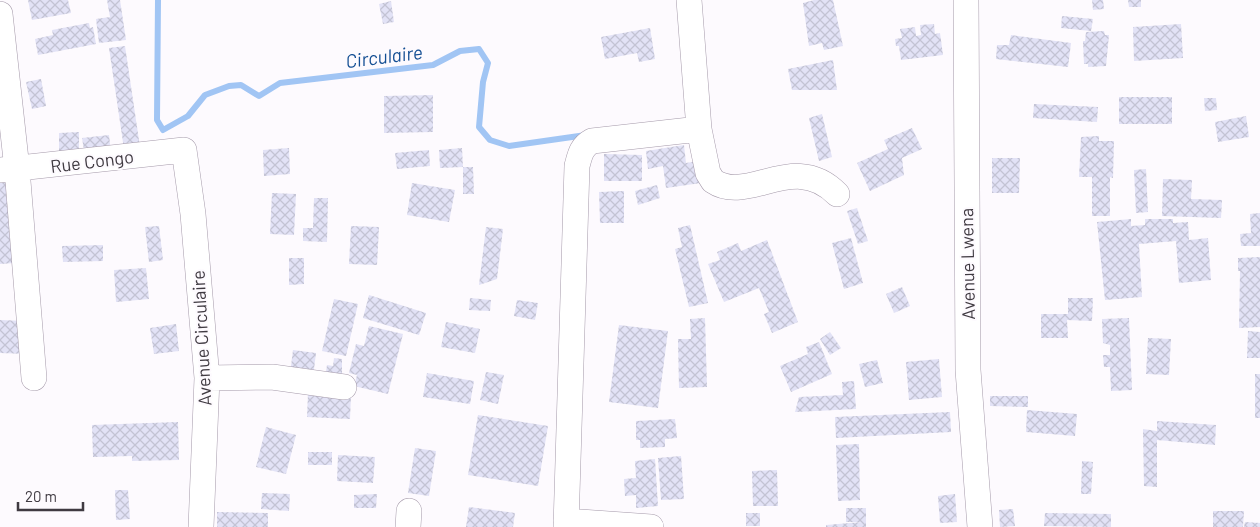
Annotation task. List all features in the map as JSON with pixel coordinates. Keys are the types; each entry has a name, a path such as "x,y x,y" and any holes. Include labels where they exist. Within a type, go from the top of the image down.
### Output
{"street":[{"path":"689,0 699,129 708,173 713,181 719,186 729,188 800,176 813,177 827,184 837,194"},
{"name":"Avenue Lwena","path":"966,0 968,370 980,527"},
{"path":"0,14 8,170 34,378"},
{"path":"651,527 566,524 577,166 585,145 592,141 699,129"},
{"name":"Rue Congo","path":"8,170 184,150"},
{"name":"Avenue Circulaire","path":"184,150 194,224 207,378 201,527"},
{"path":"207,378 272,377 344,387"}],"building":[{"path":"28,0 68,0 71,13 32,20"},
{"path":"107,0 120,0 126,40 99,43 96,19 110,17"},
{"path":"814,0 833,0 843,46 824,50 822,43 809,46 803,3"},
{"path":"1092,0 1103,0 1104,9 1093,10"},
{"path":"1128,0 1141,0 1141,7 1129,7"},
{"path":"391,1 394,22 383,24 379,4"},
{"path":"1062,16 1093,19 1091,31 1061,28"},
{"path":"89,23 90,28 93,27 96,44 38,55 35,39 53,35 52,30"},
{"path":"934,24 935,34 940,33 943,55 901,60 899,46 896,46 895,39 902,38 900,29 915,27 916,36 921,35 920,25"},
{"path":"1181,24 1183,58 1134,61 1133,27"},
{"path":"650,28 655,59 639,62 637,53 605,59 601,37"},
{"path":"1104,31 1105,35 1109,35 1106,66 1088,67 1088,64 1084,64 1083,41 1085,41 1086,32"},
{"path":"1011,35 1071,43 1068,67 996,59 997,45 1009,45"},
{"path":"125,46 140,147 124,149 109,48"},
{"path":"833,60 837,90 792,90 788,69"},
{"path":"41,79 46,106 32,109 26,82"},
{"path":"433,95 433,132 384,133 384,96"},
{"path":"1119,97 1172,97 1172,124 1119,124"},
{"path":"1204,98 1216,98 1217,110 1205,111"},
{"path":"1034,104 1098,107 1097,122 1033,118"},
{"path":"822,114 832,157 819,161 809,118"},
{"path":"1246,116 1249,137 1218,142 1215,122"},
{"path":"912,128 922,149 902,158 904,175 870,191 857,163 888,149 884,140"},
{"path":"79,132 79,153 59,154 59,133"},
{"path":"109,135 111,152 85,156 82,138"},
{"path":"1099,136 1099,141 1114,141 1113,178 1110,177 1110,216 1092,216 1092,177 1079,177 1081,137"},
{"path":"684,145 686,163 698,161 701,183 666,188 663,166 648,169 646,151"},
{"path":"289,148 290,174 264,176 263,150"},
{"path":"462,148 463,167 440,168 439,150"},
{"path":"429,150 430,166 397,169 395,153"},
{"path":"604,154 642,155 642,181 604,181"},
{"path":"992,158 1020,158 1019,193 992,193"},
{"path":"463,167 473,167 474,194 463,194"},
{"path":"1146,169 1148,212 1136,213 1134,170"},
{"path":"16,177 15,263 0,264 0,178"},
{"path":"1163,179 1192,180 1191,199 1222,200 1221,218 1162,216"},
{"path":"412,183 455,190 449,222 407,215"},
{"path":"657,185 660,198 638,205 635,191"},
{"path":"624,191 624,223 600,223 599,192"},
{"path":"272,193 296,194 294,235 270,234"},
{"path":"314,198 328,198 327,242 303,241 303,228 313,228"},
{"path":"857,208 868,241 858,244 847,211"},
{"path":"1260,213 1260,246 1241,246 1240,234 1251,233 1250,214"},
{"path":"1131,219 1131,226 1145,225 1145,219 1173,219 1173,223 1188,222 1189,240 1208,238 1211,280 1179,283 1176,241 1139,244 1142,297 1105,300 1097,222"},
{"path":"690,225 708,303 689,307 675,249 682,247 678,228"},
{"path":"159,226 163,260 149,262 145,227"},
{"path":"351,226 379,227 377,265 349,264"},
{"path":"486,227 503,229 497,279 479,285"},
{"path":"851,238 863,283 844,289 832,243"},
{"path":"767,240 798,322 772,333 764,314 769,312 759,288 724,302 708,264 720,260 717,252 738,243 741,251"},
{"path":"103,245 103,261 63,262 62,246"},
{"path":"1260,257 1260,327 1239,328 1240,271 1238,271 1238,258"},
{"path":"289,258 304,258 304,284 289,285"},
{"path":"146,268 149,299 116,302 114,270"},
{"path":"902,287 910,306 894,313 886,294"},
{"path":"369,295 426,313 419,335 363,318"},
{"path":"470,298 491,300 490,311 469,310"},
{"path":"1068,298 1093,298 1092,321 1067,320 1068,338 1041,338 1041,314 1068,314"},
{"path":"334,299 358,304 346,356 322,351"},
{"path":"517,300 538,303 535,320 514,316"},
{"path":"705,318 707,387 679,388 678,339 691,339 690,319"},
{"path":"1129,318 1132,390 1111,391 1110,367 1104,367 1103,355 1110,355 1110,345 1103,343 1102,319"},
{"path":"0,320 27,321 26,354 0,353"},
{"path":"446,322 480,329 475,353 441,347"},
{"path":"176,324 179,351 154,354 150,328"},
{"path":"619,325 668,331 658,408 609,402"},
{"path":"369,326 403,334 388,394 354,386 357,375 349,373 356,344 364,346"},
{"path":"1248,331 1260,332 1260,358 1247,358"},
{"path":"830,332 841,348 830,355 820,339"},
{"path":"1148,338 1171,339 1169,375 1146,374"},
{"path":"819,342 832,374 791,392 780,366 808,354 806,347"},
{"path":"293,350 316,353 313,377 290,374"},
{"path":"334,358 342,359 342,380 325,378 327,365 333,366"},
{"path":"939,359 942,397 909,400 906,362"},
{"path":"877,360 883,383 865,387 859,364"},
{"path":"486,372 504,375 498,404 480,400"},
{"path":"427,373 474,381 470,404 423,397"},
{"path":"1255,374 1260,374 1260,418 1255,418"},
{"path":"854,381 856,409 795,412 799,397 843,395 842,382"},
{"path":"308,393 351,395 350,419 307,417"},
{"path":"990,396 1028,396 1028,407 990,406"},
{"path":"1027,410 1077,414 1075,436 1026,432"},
{"path":"950,412 951,432 836,438 835,417"},
{"path":"478,415 548,426 538,486 468,475"},
{"path":"675,419 677,438 665,439 665,447 640,448 640,440 636,440 636,421"},
{"path":"1157,421 1216,425 1215,445 1157,440 1157,487 1144,486 1143,429 1157,431"},
{"path":"178,422 179,460 132,461 132,456 93,457 92,425"},
{"path":"266,427 296,435 286,474 256,467"},
{"path":"859,444 860,500 838,501 836,445"},
{"path":"415,448 436,451 429,496 408,493"},
{"path":"308,452 332,452 332,465 308,465"},
{"path":"338,455 375,457 373,483 337,481"},
{"path":"681,456 684,499 661,500 658,458"},
{"path":"655,459 658,506 636,508 636,495 625,496 624,479 636,478 635,461"},
{"path":"1082,461 1093,462 1091,494 1081,494"},
{"path":"777,470 778,506 753,506 752,471"},
{"path":"115,490 128,490 130,519 116,520"},
{"path":"262,493 290,494 289,511 261,509"},
{"path":"377,494 376,508 354,508 354,495"},
{"path":"955,494 957,522 940,523 938,496"},
{"path":"469,507 515,513 513,527 466,527"},
{"path":"846,508 866,508 866,527 826,527 826,525 862,522 846,522"},
{"path":"1013,509 1015,526 1000,527 999,510"},
{"path":"1213,511 1244,511 1243,527 1213,527"},
{"path":"217,512 268,513 268,527 217,527"},
{"path":"746,513 760,513 760,526 746,526"},
{"path":"1045,513 1111,514 1111,527 1044,526"},
{"path":"1245,522 1260,523 1260,527 1244,527"}],"waterway":[{"name":"Circulaire","path":"158,0 157,120 163,130 188,116 205,95 229,86 241,85 259,96 280,83 433,65 460,51 479,49 488,63 483,82 479,127 490,140 509,146 586,135"}]}
